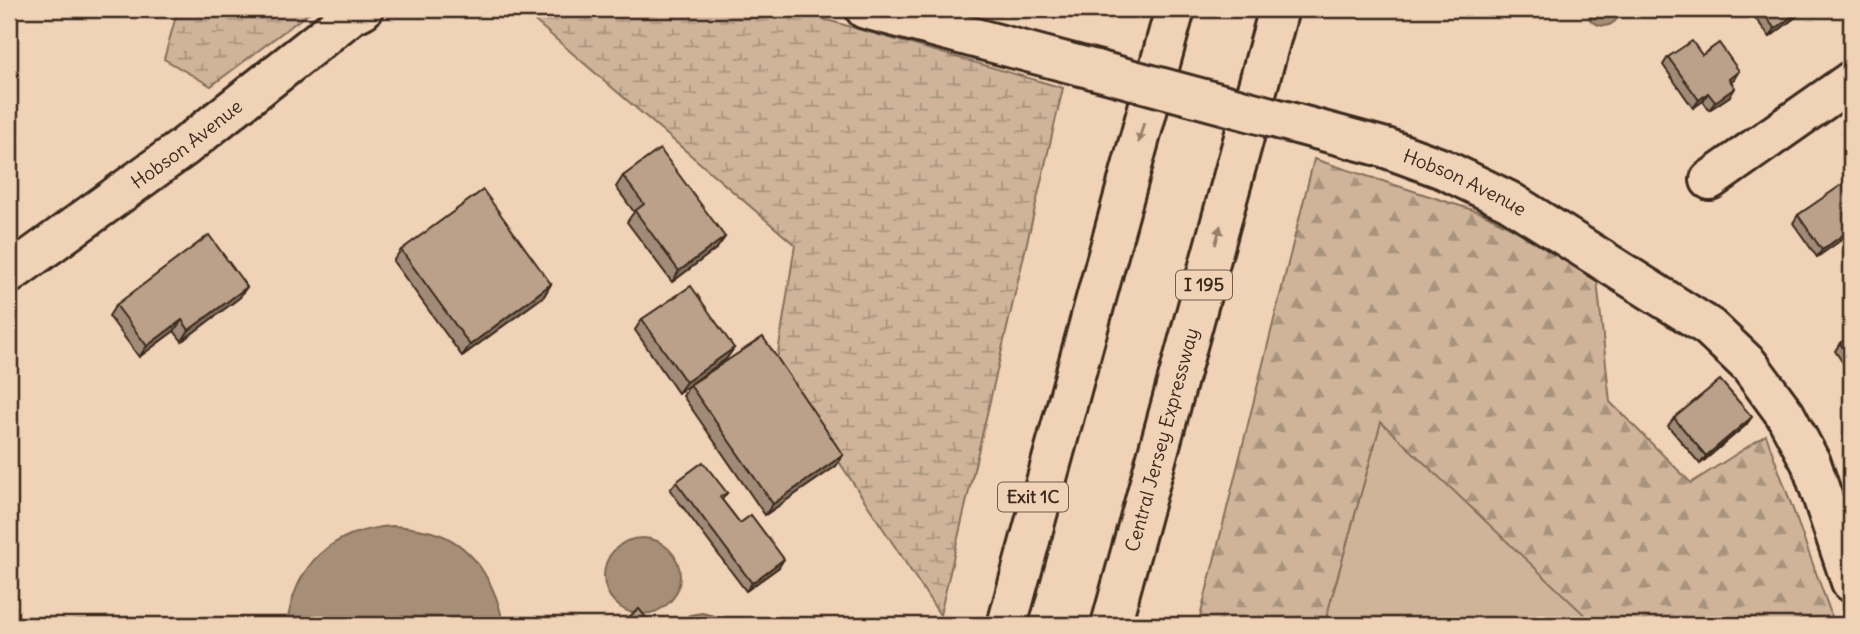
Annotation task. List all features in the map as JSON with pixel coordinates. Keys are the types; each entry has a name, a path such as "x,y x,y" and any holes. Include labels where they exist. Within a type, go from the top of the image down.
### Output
{"main road":[{"name":"Hobson Avenue","path":"9,274 183,148 351,15 363,9"},
{"name":"Hobson Avenue","path":"865,9 1386,148 1443,169 1509,201 1709,327 1749,365 1786,414 1811,463 1851,582"},
{"name":"Central Jersey Expressway","path":"1114,625 1279,9"},
{"path":"1007,625 1171,20"},
{"path":"1710,180 1851,82"},
{"name":"Exit 1C","path":"990,625 1077,369"}],"green space":[{"path":"178,9 314,9 211,86 164,59"},
{"path":"521,9 789,9 1063,88 940,615 776,366 795,245"},
{"path":"1314,159 1482,213 1596,271 1610,402 1691,483 1766,435 1835,625 1591,625 1592,622 1381,422 1324,625 1198,625"},
{"path":"1381,421 1593,622 1591,625 1324,625"}],"shaded area":[{"path":"1587,9 1620,9 1613,23 1605,26 1591,21"},
{"path":"393,526 441,535 465,550 475,560 490,584 503,625 287,625 298,584 320,554 351,535"},
{"path":"642,538 657,541 669,549 677,561 680,576 677,591 669,603 657,611 642,614 627,611 615,603 607,591 604,576 607,561 615,549 627,541"},
{"path":"702,613 714,616 727,625 672,625 690,615"}],"building":[{"path":"1760,9 1802,9 1775,29"},
{"path":"1692,41 1702,55 1719,43 1739,71 1729,79 1735,88 1715,102 1708,93 1699,100 1668,57"},
{"path":"660,149 725,237 679,271 635,211 644,204 623,176"},
{"path":"1850,179 1851,229 1822,250 1798,215"},
{"path":"483,190 551,284 470,345 401,250"},
{"path":"209,235 247,287 189,330 182,320 147,346 116,305"},
{"path":"691,286 734,348 686,382 642,319"},
{"path":"1851,336 1851,359 1840,343"},
{"path":"763,337 843,455 773,504 690,385"},
{"path":"1720,380 1752,417 1706,456 1674,418"},
{"path":"703,462 727,493 720,497 740,523 751,515 784,559 752,583 676,482"},
{"path":"639,609 652,625 619,625"}]}
